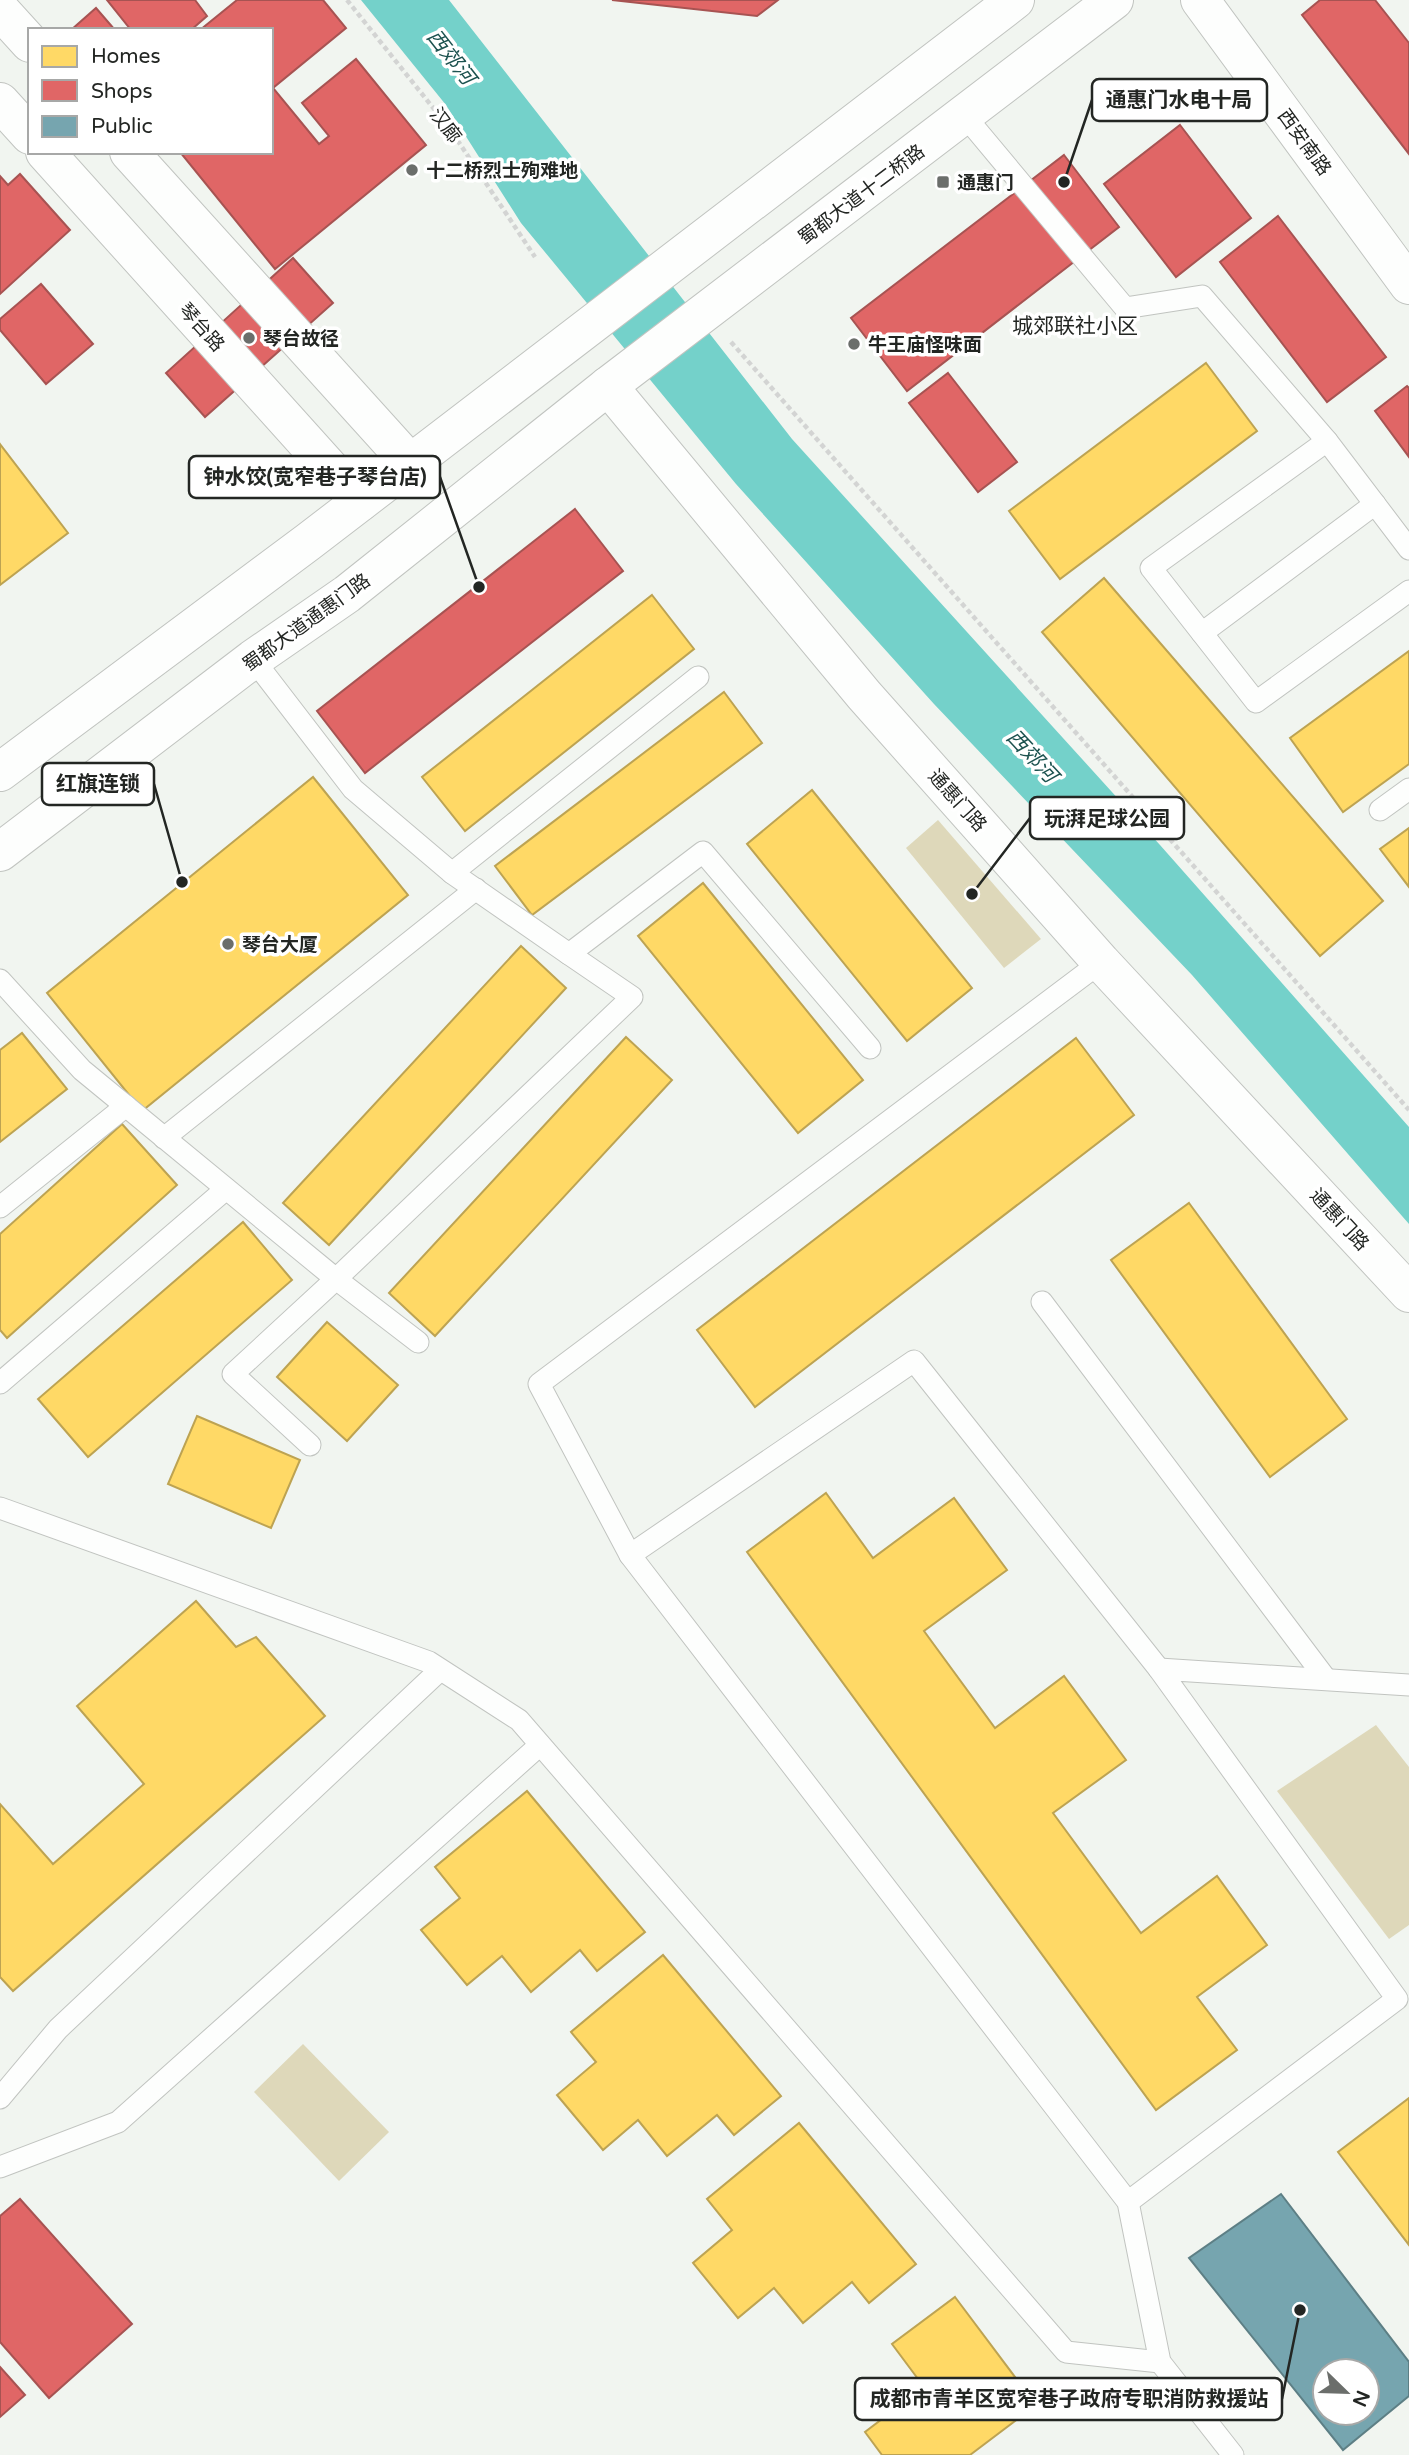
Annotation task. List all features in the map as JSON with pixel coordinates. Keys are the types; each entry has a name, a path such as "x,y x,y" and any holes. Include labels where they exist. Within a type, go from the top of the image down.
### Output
{"main road":[{"path":"0,772 360,502 1015,0"},
{"name":"蜀都大道十二桥路","path":"608,386 1114,0"},
{"name":"西安南路","path":"1200,0 1409,285"},
{"path":"0,10 28,41"},
{"path":"0,102 28,133"},
{"name":"琴台路","path":"47,154 360,502"},
{"path":"131,154 410,463"},
{"name":"蜀都大道通惠门路","path":"0,852 253,659 347,594 608,386"},
{"name":"通惠门路","path":"608,386 864,695 1101,962 1409,1293"}],"lane":[{"path":"964,115 1125,308 1202,296 1328,442 1409,549"},
{"path":"1328,442 1151,568 1256,702 1409,591"},
{"path":"1202,633 1375,504"},
{"path":"253,659 354,789 452,873 632,997 233,1374 310,1446"},
{"path":"452,873 698,677"},
{"path":"1380,810 1409,789"},
{"path":"569,954 703,852 870,1048"},
{"path":"164,1138 475,890"},
{"path":"1101,962 539,1384 630,1555 1128,2202 1160,2362 1233,2455"},
{"path":"0,980 82,1070 336,1279 418,1342"},
{"path":"0,1208 126,1106"},
{"path":"0,1384 226,1189"},
{"path":"1042,1302 1326,1679"},
{"path":"630,1555 914,1361 1159,1669 1397,1999 1128,2202"},
{"path":"0,1508 429,1662 519,1720 1066,2352 1160,2362"},
{"path":"1159,1669 1409,1685"},
{"path":"0,2098 58,2029 440,1670"},
{"path":"0,2167 118,2122 540,1745"}],"path":[{"name":"汉廊","path":"346,0 450,129 535,257"},
{"path":"754,369 1409,1110"}],"shaded area":[{"path":"938,820 1041,939 1004,968 906,848"},
{"path":"1376,1725 1409,1767 1409,1925 1389,1939 1277,1791"},
{"path":"303,2044 389,2132 339,2181 254,2092"}],"water":[{"name":"西郊河","path":"361,0 449,0 792,439 1160,845 1409,1127 1409,1224 1192,975 934,704 736,484 521,223 446,105"}],"building: Homes":[{"path":"1206,363 1257,431 1060,579 1009,511"},
{"path":"0,444 68,533 0,585"},
{"path":"1104,578 1383,901 1320,956 1042,632"},
{"path":"652,595 694,649 465,831 422,777"},
{"path":"1409,651 1409,764 1343,812 1290,738"},
{"path":"724,692 762,743 532,915 495,866"},
{"name":"琴台大厦","path":"313,777 408,895 142,1111 47,993"},
{"path":"812,790 972,988 907,1041 747,844"},
{"path":"1409,828 1409,887 1380,849"},
{"path":"703,883 863,1080 798,1133 638,936"},
{"path":"521,946 566,988 329,1245 283,1203"},
{"path":"22,1033 67,1089 0,1142 0,1050"},
{"path":"626,1037 672,1080 435,1336 389,1293"},
{"path":"1076,1038 1134,1115 755,1407 697,1330"},
{"path":"122,1124 177,1185 7,1338 0,1330 0,1234"},
{"path":"1189,1203 1347,1419 1270,1477 1111,1260"},
{"path":"243,1222 292,1280 88,1457 38,1399"},
{"path":"327,1322 398,1385 347,1441 277,1377"},
{"path":"197,1416 300,1460 271,1528 168,1484"},
{"path":"826,1493 873,1558 954,1498 1007,1570 924,1631 995,1728 1064,1676 1126,1760 1053,1813 1141,1933 1217,1876 1267,1945 1197,1997 1237,2050 1156,2110 747,1552"},
{"path":"196,1601 236,1647 256,1637 325,1716 13,1991 0,1977 0,1804 53,1864 144,1784 77,1706"},
{"path":"527,1791 645,1932 597,1971 580,1950 531,1992 502,1956 467,1985 421,1930 460,1898 435,1867"},
{"path":"663,1955 781,2096 734,2135 717,2115 667,2156 638,2120 603,2150 557,2095 596,2062 571,2032"},
{"path":"1409,2098 1409,2245 1338,2152"},
{"path":"799,2123 916,2264 869,2303 852,2282 803,2323 774,2288 738,2318 693,2263 732,2230 707,2199"},
{"path":"955,2297 1036,2405 970,2455 882,2455 865,2432 924,2387 892,2344"}],"building: Shops":[{"path":"107,0 195,0 207,16 193,28 129,28"},
{"path":"237,0 323,0 346,28 273,88 273,28 202,28"},
{"path":"612,0 778,0 757,16"},
{"path":"1320,0 1375,0 1409,43 1409,154 1302,15"},
{"path":"96,8 113,28 73,28"},
{"path":"356,59 426,145 275,269 182,154 273,154 273,88 319,144 329,136 302,103"},
{"path":"1180,125 1251,218 1176,277 1104,184"},
{"path":"1064,155 1119,227 907,391 851,318"},
{"path":"20,174 70,230 0,294 0,176 8,185"},
{"path":"1278,216 1386,357 1327,402 1220,262"},
{"name":"琴台故径","path":"293,258 333,303 205,417 166,373"},
{"path":"41,284 93,344 46,384 0,330 0,319"},
{"path":"948,373 1017,462 978,492 909,403"},
{"path":"1407,386 1409,388 1409,457 1375,411"},
{"path":"575,509 623,571 365,773 317,711"},
{"path":"20,2199 132,2324 49,2398 0,2342 0,2216"},
{"path":"0,2367 25,2395 0,2417"}],"building: Public":[{"path":"1281,2194 1409,2362 1409,2396 1381,2419 1381,2357 1311,2357 1311,2410 1189,2258"},
{"path":"1325,2427 1371,2427 1343,2450"}],"place":[{"name":"十二桥烈士殉难地","path":"412,170"},
{"name":"通惠门","path":"943,182"},
{"name":"通惠门水电十局","path":"1064,182"},
{"name":"琴台故径","path":"249,338"},
{"name":"牛王庙怪味面","path":"854,344"},
{"name":"钟水饺(宽窄巷子琴台店)","path":"479,587"},
{"name":"红旗连锁","path":"182,882"},
{"name":"玩湃足球公园","path":"972,894"},
{"name":"琴台大厦","path":"228,944"},
{"name":"成都市青羊区宽窄巷子政府专职消防救援站","path":"1300,2310"}],"district":[{"name":"城郊联社小区","path":"1075,326"}]}
